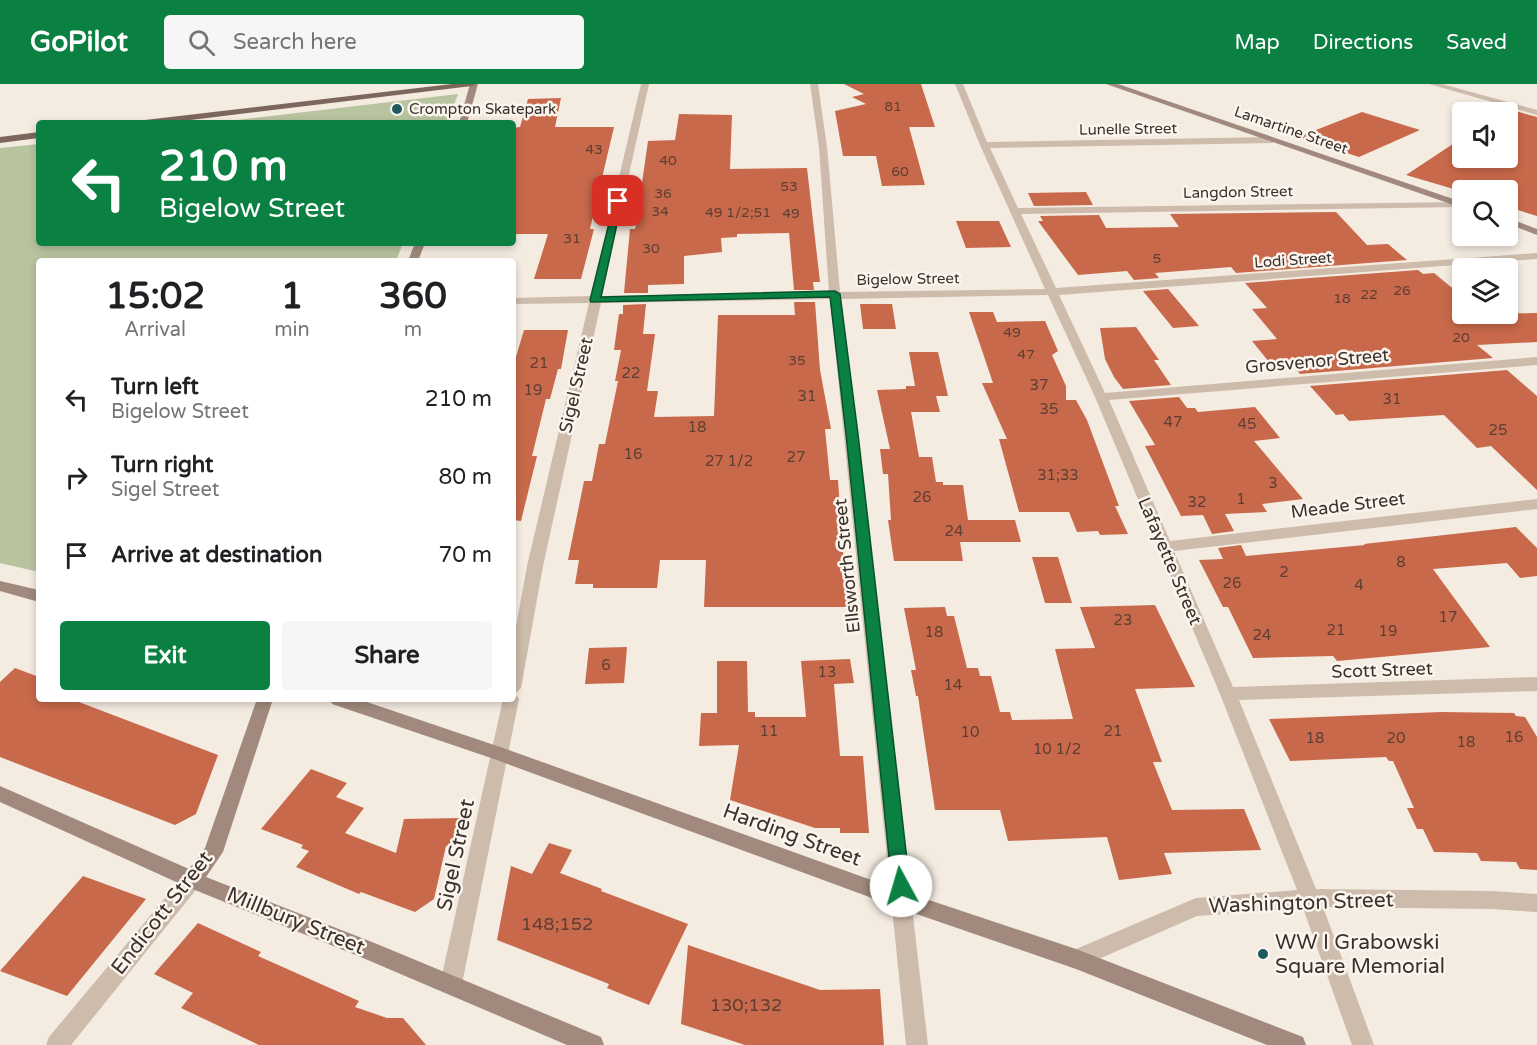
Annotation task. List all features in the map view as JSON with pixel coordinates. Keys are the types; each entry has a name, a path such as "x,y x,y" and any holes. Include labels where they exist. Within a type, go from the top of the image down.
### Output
{"main road":[{"path":"170,120 473,84 473,94 464,120"},
{"name":"Lamartine Street","path":"1110,84 1452,201"},
{"path":"0,140 36,135"},
{"path":"1518,225 1533,230"},
{"path":"0,586 36,595"},
{"name":"Endicott Street","path":"192,880 213,852 264,702"},
{"name":"Harding Street","path":"347,702 500,754 902,900 1076,959 1295,1045"},
{"name":"Millbury Street","path":"0,794 192,880 451,984 593,1045"}],"street":[{"name":"Sigel Street","path":"516,672 536,566 645,84"},
{"name":"Ellsworth Street","path":"814,84 823,147 835,294 854,446 917,1045"},
{"name":"Lafayette Street","path":"960,84 984,145 1101,397 1228,694 1310,898 1363,1045"},
{"path":"1433,84 1537,113"},
{"name":"Lunelle Street","path":"984,145 1272,140"},
{"name":"Langdon Street","path":"1016,211 1452,204"},
{"name":"Lodi Street","path":"1052,292 1537,256"},
{"name":"Bigelow Street","path":"516,302 835,294 1052,292"},
{"name":"Grosvenor Street","path":"1101,397 1537,361"},
{"name":"Meade Street","path":"1164,547 1537,504"},
{"name":"Scott Street","path":"1228,694 1537,684"},
{"name":"Sigel Street","path":"451,984 510,702"},
{"name":"Endicott Street","path":"57,1045 192,880"},
{"name":"Washington Street","path":"1076,959 1196,907 1310,898 1491,900 1537,903"}],"green space":[{"name":"Crompton Skatepark","path":"458,94 448,120 237,120"},
{"path":"36,144 36,246 402,246 397,258 36,258 36,571 0,563 0,148"}],"building":[{"path":"844,84 921,84 935,127 909,127 925,185 882,186 876,156 843,156 835,111 866,104 852,97 864,94"},
{"path":"561,98 555,127 614,127 590,229 594,229 581,279 534,279 548,234 516,234 516,128 520,127 528,99"},
{"path":"1362,112 1420,130 1359,157 1298,137"},
{"path":"1518,112 1537,117 1537,216 1518,210 1518,180 1452,180 1452,189 1406,175 1452,145 1452,168 1518,168"},
{"path":"679,114 732,115 730,169 807,168 820,282 813,282 814,290 794,290 789,233 737,234 737,237 721,238 722,252 684,256 684,284 648,285 648,293 624,293 630,229 635,229 636,225 648,141 675,140"},
{"path":"1086,192 1093,205 1034,206 1028,193"},
{"path":"1336,212 1367,245 1388,244 1407,260 1236,273 1231,267 1155,273 1159,278 1134,280 1127,271 1078,275 1038,221 1043,221 1040,216 1099,215 1106,228 1179,227 1170,214"},
{"path":"956,221 999,221 1011,247 966,248"},
{"path":"1418,270 1423,274 1434,273 1452,288 1452,324 1518,324 1518,313 1537,313 1537,342 1477,345 1493,358 1300,374 1288,360 1269,362 1252,341 1277,339 1252,309 1267,308 1245,283"},
{"path":"1168,289 1199,326 1173,328 1143,291"},
{"path":"794,302 815,302 820,370 831,429 825,429 830,480 838,480 847,607 704,607 706,560 660,560 657,588 593,588 593,584 575,584 579,560 568,560 584,481 592,481 599,444 605,444 618,381 615,381 621,350 614,350 619,314 623,314 623,305 646,304 643,334 655,334 647,391 658,391 654,417 714,416 718,315 795,315"},
{"path":"860,304 892,304 896,329 863,329"},
{"path":"969,312 993,312 997,322 1045,321 1058,351 1052,355 1066,386 1066,400 1076,400 1087,420 1119,506 1115,506 1128,534 1100,535 1098,531 1077,532 1069,512 1019,512 999,439 1007,439 982,383 993,383"},
{"path":"1136,327 1159,360 1154,360 1171,385 1123,389 1114,377 1105,359 1100,328"},
{"path":"524,330 568,330 561,369 558,369 550,399 546,399 532,456 537,456 521,521 516,520 516,357"},
{"path":"909,352 938,352 948,396 936,396 940,412 911,412 919,457 932,457 936,482 943,482 943,485 963,485 968,520 1015,520 1021,542 960,542 963,561 894,561 888,520 891,520 888,474 883,474 880,449 890,449 877,390 906,389 906,386 915,386"},
{"path":"1507,370 1537,396 1537,490 1491,446 1477,448 1444,415 1349,421 1343,414 1336,415 1310,386"},
{"path":"1179,397 1187,408 1195,408 1198,412 1255,407 1280,438 1254,441 1303,499 1262,504 1267,512 1225,514 1234,531 1212,534 1203,515 1181,516 1145,446 1155,445 1129,401"},
{"path":"1516,527 1537,548 1537,576 1520,578 1507,563 1433,569 1490,647 1337,661 1333,656 1253,658 1228,607 1223,607 1199,560 1223,559 1218,548 1241,545 1246,556"},
{"path":"1032,557 1058,557 1072,603 1045,603"},
{"path":"1155,605 1195,687 1135,689 1162,762 1153,762 1172,810 1244,809 1261,850 1164,853 1172,874 1119,880 1107,837 1008,841 1000,810 935,810 918,696 916,696 911,670 916,670 904,608 945,607 947,616 954,616 967,668 978,668 980,676 991,676 1000,712 1010,712 1012,720 1073,719 1055,649 1095,648 1080,607"},
{"path":"627,647 624,683 585,684 589,648"},
{"path":"850,659 854,683 834,684 840,756 863,756 869,833 840,833 840,828 815,828 730,800 739,745 699,746 701,713 717,713 717,661 747,661 748,712 755,712 755,717 806,717 801,661"},
{"path":"15,668 36,676 36,702 79,702 218,755 196,814 175,825 0,757 0,682"},
{"path":"1441,712 1514,713 1516,716 1525,717 1537,737 1537,870 1520,869 1516,862 1481,861 1477,853 1434,852 1423,829 1417,829 1407,808 1414,808 1393,761 1389,761 1386,757 1290,761 1269,719"},
{"path":"311,769 347,783 336,797 364,808 345,833 396,853 404,819 460,818 454,846 446,846 434,899 415,912 361,892 359,894 296,867 309,851 301,848 303,845 261,829"},
{"path":"549,843 572,850 560,873 688,924 649,1005 607,988 609,984 497,940 511,866 532,874"},
{"path":"83,876 146,899 67,996 0,971"},
{"path":"198,923 261,952 258,956 359,1001 355,1007 387,1018 403,1018 426,1045 259,1045 181,1008 193,993 154,974"},
{"path":"688,945 820,990 880,989 884,1045 745,1045 681,1024"}],"place":[{"name":"Crompton Skatepark","path":"397,109"},
{"name":"WW I Grabowski Square Memorial","path":"1263,954"}],"route":[{"path":"618,201 595,300 835,294 901,886"}]}
